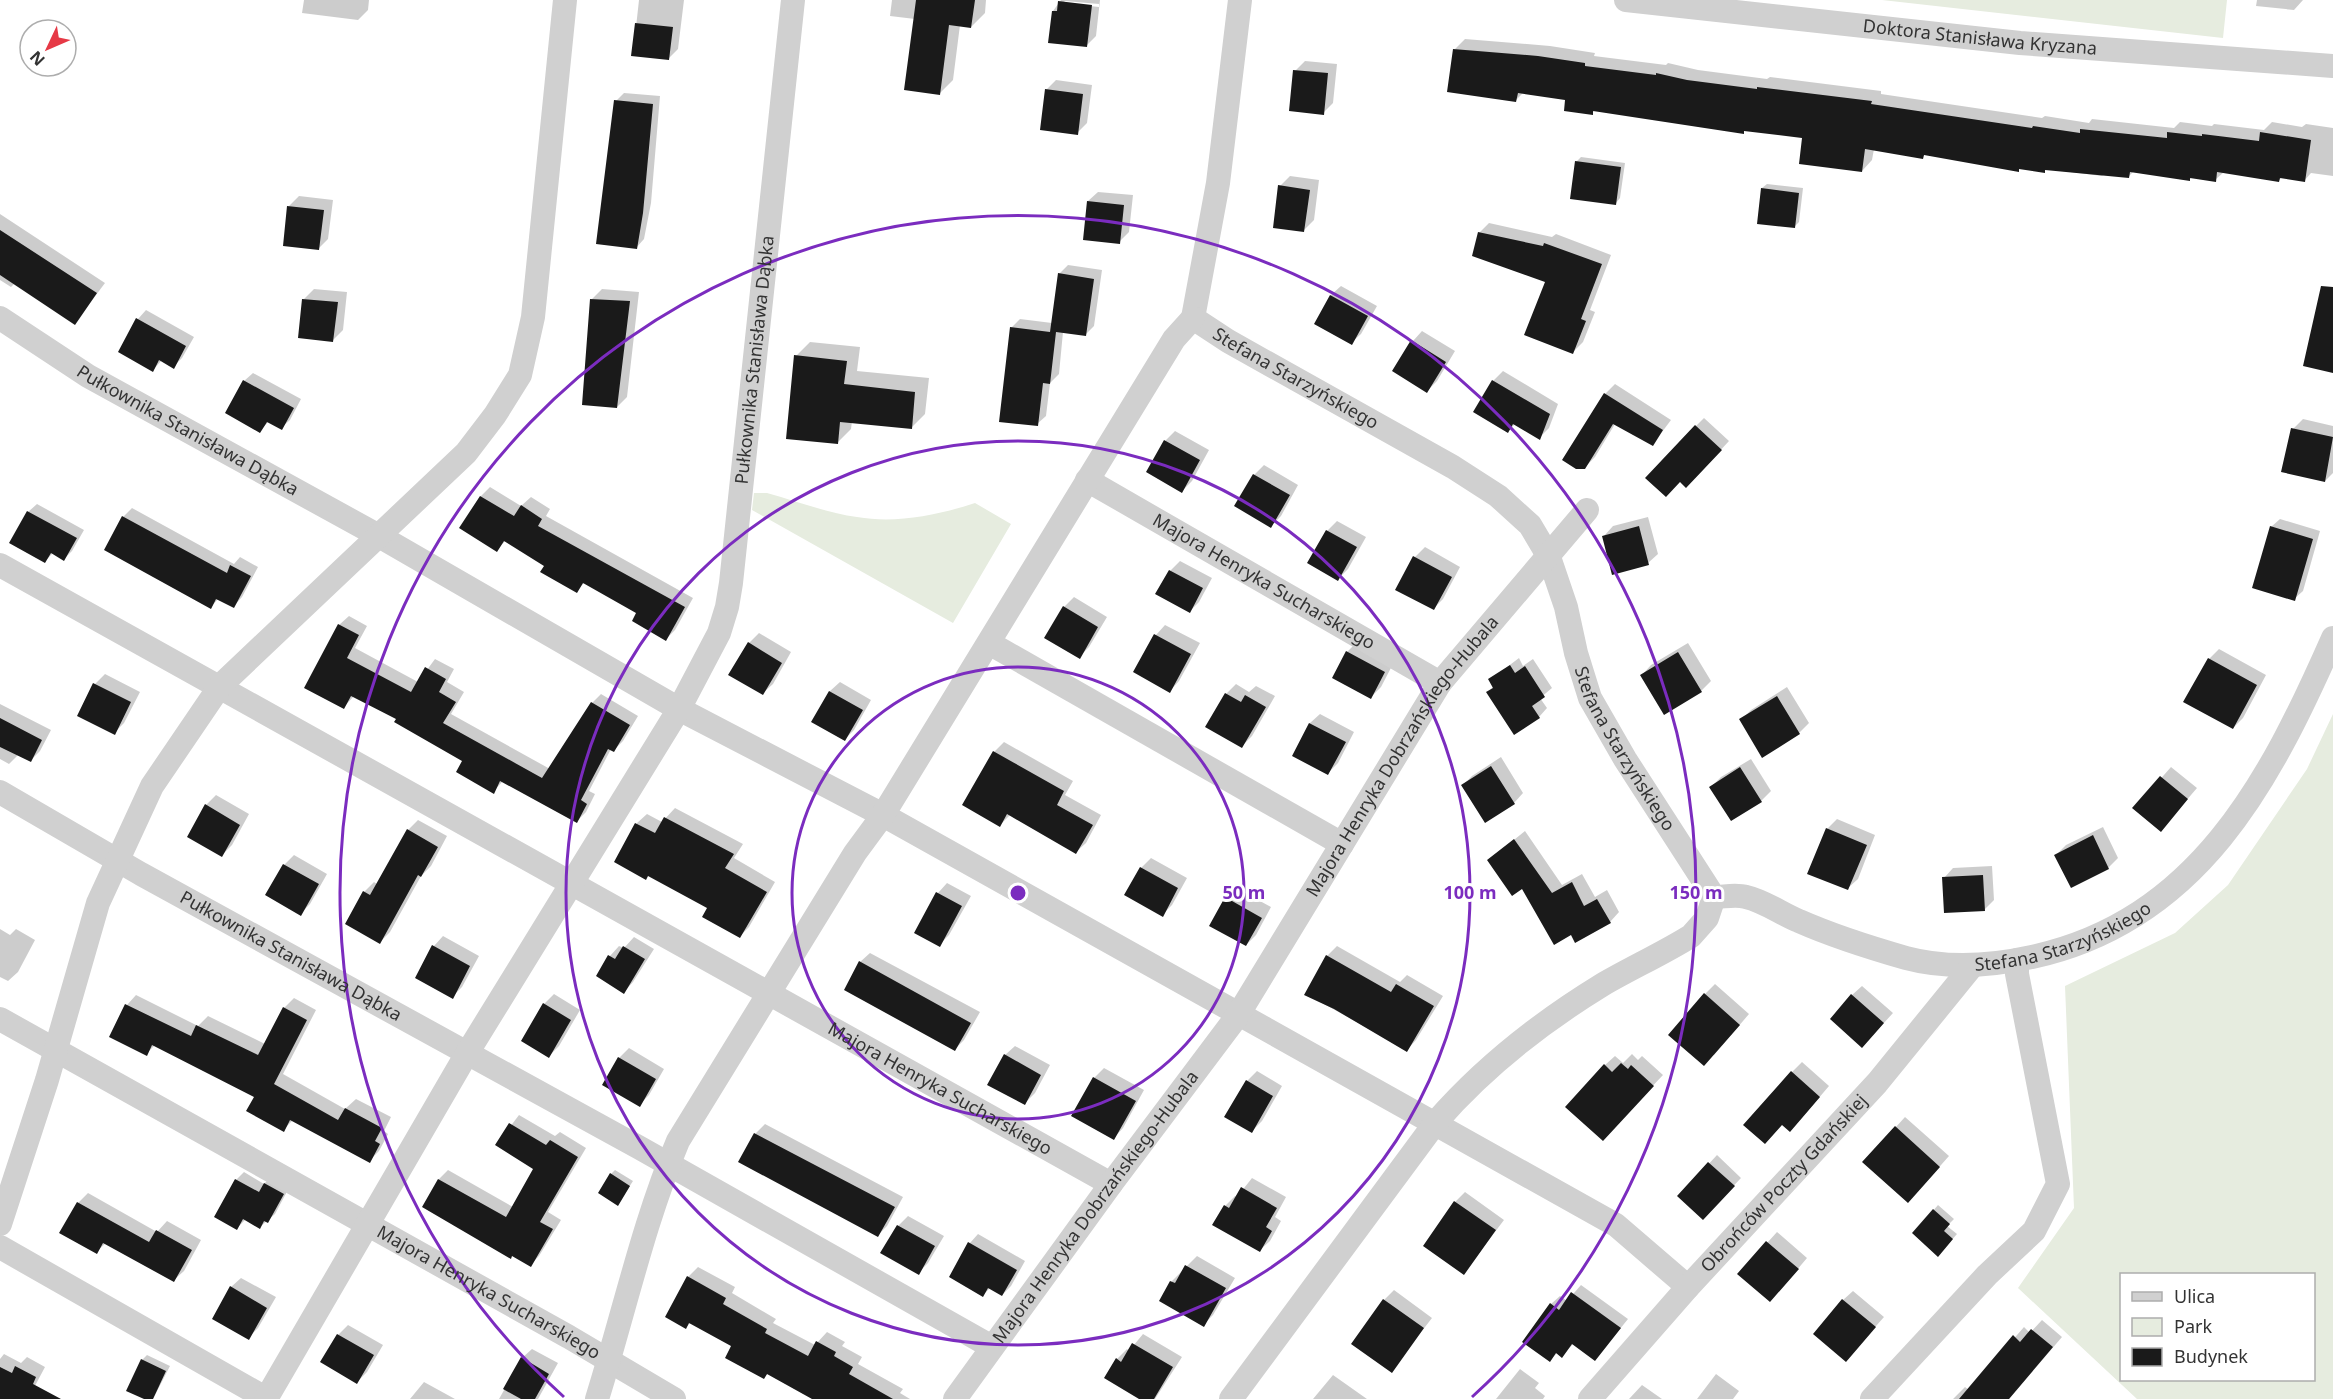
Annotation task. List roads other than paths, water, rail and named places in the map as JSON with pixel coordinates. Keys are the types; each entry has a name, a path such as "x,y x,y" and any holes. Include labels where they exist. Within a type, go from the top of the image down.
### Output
{"street":[{"path":"0,1224 55,1051 98,903 152,786 220,686 466,453 495,415 520,375 533,317 565,0"},
{"name":"Pułkownika Stanisława Dąbka","path":"0,1247 267,1399 466,1055 679,709 719,633 727,607 793,0"},
{"name":"Stefana Starzyńskiego","path":"1240,0 1218,183 1193,318 1228,341 1453,467 1498,496 1530,525 1549,556 1566,607 1576,653 1590,698 1624,759 1714,897 1745,896 1802,923 1908,958 1973,965 2017,960 2052,952 2104,934 2167,895 2190,874 2246,807 2290,730 2333,638"},
{"name":"Doktora Stanisława Kryzana","path":"1626,0 2020,43 2333,66"},
{"name":"Pułkownika Stanisława Dąbka","path":"0,318 88,376 379,536 679,709"},
{"name":"Majora Henryka Sucharskiego","path":"597,1399 619,1318 668,1165 678,1141 855,853 883,815 1174,339 1193,318"},
{"name":"Majora Henryka Sucharskiego","path":"1087,480 1440,683"},
{"name":"Majora Henryka Dobrzańskiego-Hubala","path":"955,1399 1110,1184 1238,1015 1440,683 1587,510"},
{"path":"0,565 573,883"},
{"path":"988,643 1342,844"},
{"path":"679,709 883,815 1238,1015 1436,1122 1616,1225 1688,1287"},
{"name":"Pułkownika Stanisława Dąbka","path":"0,792 466,1055"},
{"name":"Majora Henryka Sucharskiego","path":"573,883 1110,1184"},
{"path":"1231,1399 1436,1122 1462,1092 1534,1031 1603,985 1690,936 1707,918 1714,897"},
{"path":"1872,1399 1987,1275 2034,1231 2058,1184 2017,974 2017,960"},
{"name":"Obrońców Poczty Gdańskiej","path":"1590,1399 1688,1287 1877,1083 1973,965"},
{"path":"0,1019 368,1224"},
{"path":"466,1055 668,1165 992,1347"},
{"name":"Majora Henryka Sucharskiego","path":"368,1224 674,1399"}]}
